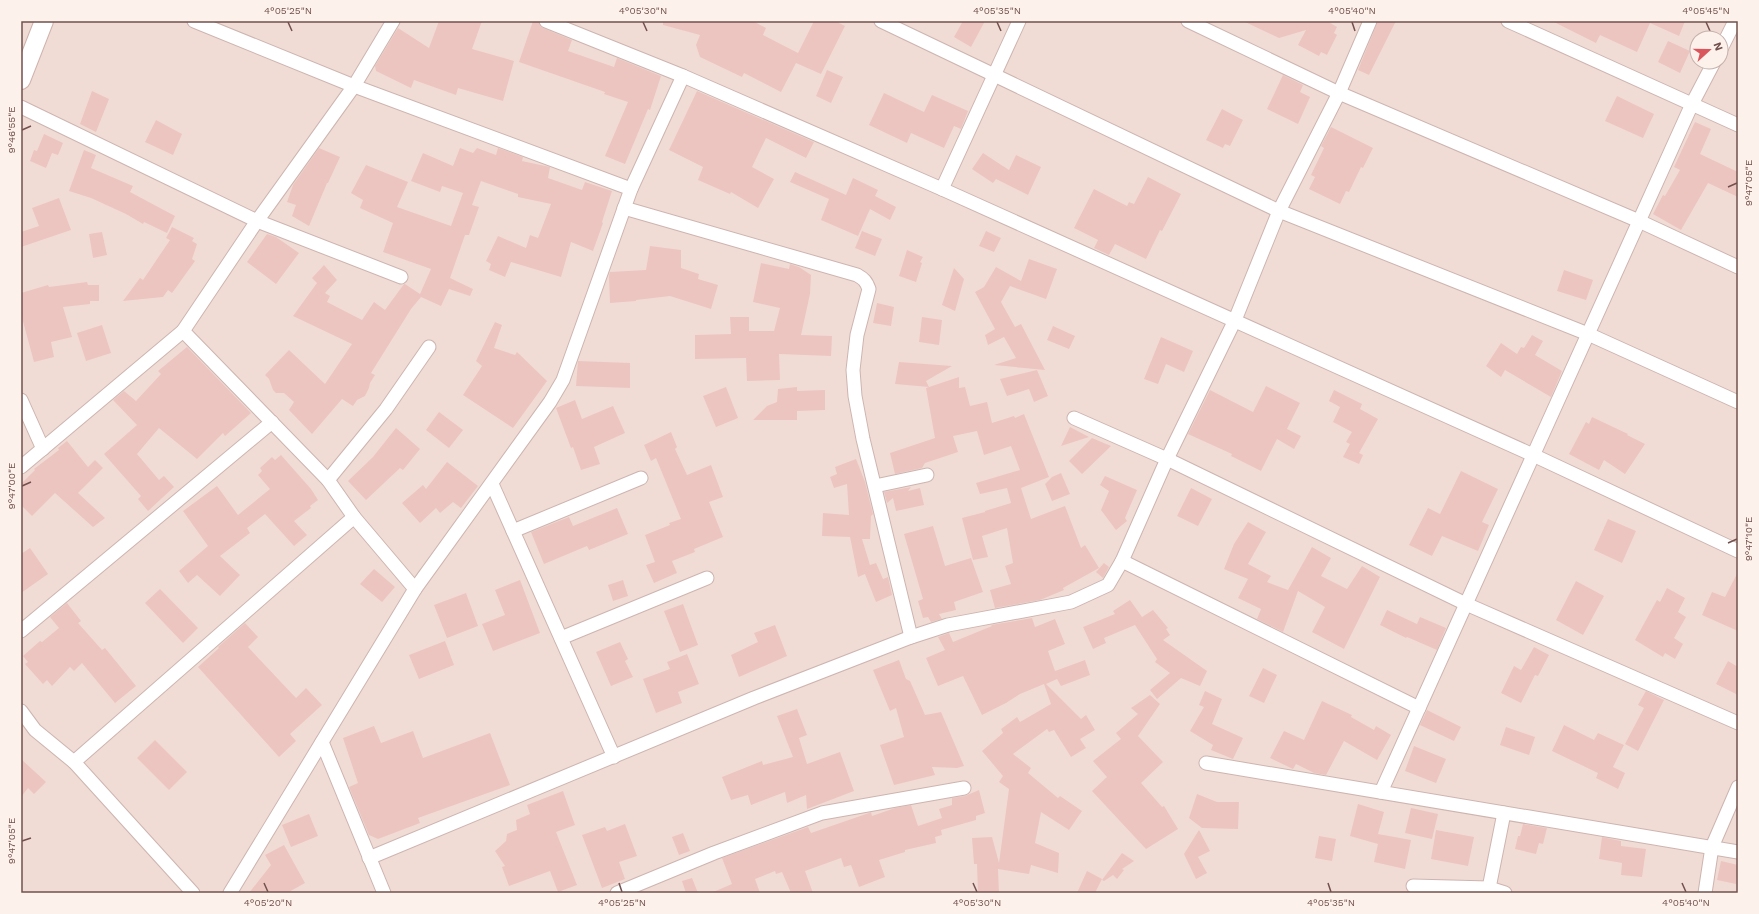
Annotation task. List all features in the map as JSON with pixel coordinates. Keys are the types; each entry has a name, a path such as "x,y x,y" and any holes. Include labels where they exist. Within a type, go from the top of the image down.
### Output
{"main road":[{"path":"21,80 44,21"}],"street":[{"path":"194,21 354,86 631,189"},
{"path":"21,467 183,331 257,221 354,86 393,21"},
{"path":"546,21 683,76 942,189 1533,455 1738,551"},
{"path":"881,21 1279,211 1588,334 1738,402"},
{"path":"942,189 1019,21"},
{"path":"1188,21 1339,93 1639,221 1738,267"},
{"path":"369,858 754,698 911,637 948,625 1072,602 1108,585 1122,561 1167,459 1235,320 1279,211 1339,93 1370,21"},
{"path":"1508,21 1738,125"},
{"path":"1729,33 1735,21"},
{"path":"1380,792 1692,104 1710,70"},
{"path":"230,893 415,589 492,484 550,402 563,380 631,189 683,76"},
{"path":"21,108 257,221 401,278"},
{"path":"624,208 856,275 863,278 867,283 868,289 857,335 853,370 855,396 863,439 911,637"},
{"path":"183,331 328,480 354,517 415,589"},
{"path":"328,480 386,409 429,348"},
{"path":"21,400 42,449"},
{"path":"1074,418 1167,459 1466,604 1738,723"},
{"path":"21,631 272,422"},
{"path":"875,486 927,475"},
{"path":"513,530 641,478"},
{"path":"492,484 614,757"},
{"path":"74,762 354,517"},
{"path":"1122,561 1418,708"},
{"path":"561,638 707,578"},
{"path":"21,711 35,730 74,762 193,893"},
{"path":"322,742 384,893"},
{"path":"1206,763 1738,852"},
{"path":"1705,893 1712,847 1738,787"},
{"path":"617,893 714,853 822,813 964,788"},
{"path":"1488,888 1504,813"},
{"path":"1413,886 1488,888 1505,893"}],"shaded area":[{"path":"21,21 1738,21 1738,893 21,893"}],"building":[{"path":"439,21 482,21 472,49 514,61 503,101 458,88 456,95 414,80 411,88 376,71 375,66 398,28 429,48"},
{"path":"533,21 538,21 540,26 543,28 572,40 568,51 614,67 617,58 661,76 650,110 648,109 625,164 605,156 628,102 604,94 605,92 519,62"},
{"path":"663,21 753,21 766,28 763,35 798,53 814,21 835,21 845,26 821,74 796,63 781,92 744,73 742,77 700,57 696,45 700,35 663,25"},
{"path":"963,21 985,21 971,47 954,37"},
{"path":"1243,21 1327,21 1337,27 1334,33 1337,35 1327,55 1321,52 1319,56 1298,45 1306,30 1279,38"},
{"path":"1378,21 1396,21 1369,75 1358,70"},
{"path":"1552,21 1685,21 1679,36 1650,23 1637,52 1600,35 1596,43"},
{"path":"1668,41 1689,51 1680,73 1658,62"},
{"path":"827,70 843,77 831,103 816,96"},
{"path":"1283,75 1303,85 1300,92 1310,97 1298,124 1267,109"},
{"path":"92,91 109,99 96,132 80,124"},
{"path":"697,91 814,142 806,158 766,138 752,167 774,179 758,208 731,192 730,194 698,180 703,167 669,150"},
{"path":"884,93 924,112 932,95 968,111 961,129 954,126 944,148 911,133 907,143 869,125"},
{"path":"1617,96 1654,114 1643,138 1605,121"},
{"path":"1222,109 1243,120 1230,146 1225,144 1223,148 1206,140"},
{"path":"156,120 182,134 173,155 145,142"},
{"path":"1695,122 1711,129 1700,154 1738,172 1738,197 1708,183 1681,230 1653,214 1663,195 1665,196 1680,170 1674,167"},
{"path":"1331,127 1373,148 1363,168 1361,167 1349,192 1346,191 1340,204 1309,189 1315,177 1311,175 1324,148 1321,146"},
{"path":"44,134 63,143 58,155 52,153 46,168 30,161 34,150 37,151"},
{"path":"319,148 340,157 327,183 309,226 292,216 296,205 287,202 293,185"},
{"path":"460,148 473,153 477,148 496,155 498,148 523,157 522,161 550,167 548,178 582,190 585,182 612,191 593,251 571,242 561,277 511,262 505,277 489,270 491,264 486,261 498,236 526,248 530,235 538,238 551,204 518,197 518,194 481,181 472,205 479,207 469,235 465,235 450,278 473,289 470,296 449,289 441,306 421,297 411,309 371,373 375,375 365,396 357,400 353,406 342,399 312,434 289,410 294,402 284,393 276,393 273,390 269,379 265,375 289,350 325,384 352,344 293,316 317,283 312,278 324,265 337,280 325,293 330,296 327,302 362,320 374,302 385,310 404,284 420,294 431,269 383,252 393,223 360,208 363,200 351,193 366,165 408,182 397,207 451,226 463,193 442,186 440,192 411,181 423,153 453,166"},
{"path":"84,150 96,155 91,168 133,186 130,192 175,216 167,233 144,222 143,224 126,214 91,198 69,191"},
{"path":"983,153 1009,170 1016,155 1041,167 1028,195 996,179 993,183 972,169"},
{"path":"795,172 846,195 853,178 878,190 875,196 896,207 890,220 870,209 858,236 821,220 829,199 790,182"},
{"path":"1148,177 1181,194 1162,231 1160,230 1146,259 1115,244 1109,255 1094,248 1098,240 1074,228 1094,189 1127,206 1129,202 1134,204"},
{"path":"59,198 71,230 21,247 21,232 39,226 32,208"},
{"path":"172,227 194,238 192,241 197,244 192,259 195,261 172,293 168,290 163,297 123,301 140,278 143,280 170,240 166,238"},
{"path":"862,231 882,239 875,256 855,248"},
{"path":"986,231 1001,238 994,252 979,246"},
{"path":"102,232 107,255 93,258 89,234"},
{"path":"267,234 276,237 299,253 276,284 247,262"},
{"path":"650,246 681,250 681,268 699,274 698,279 718,285 711,309 670,296 610,303 610,272 646,270"},
{"path":"907,250 923,257 920,262 922,263 916,282 899,276"},
{"path":"1029,259 1057,269 1046,299 1010,286 1001,302 1015,327 1021,324 1045,370 994,365 1016,358 1004,337 988,345 985,335 995,329 975,292 984,287 996,267 1021,281"},
{"path":"761,263 789,269 790,264 799,267 811,275 810,294 801,335 832,336 831,356 779,354 780,380 747,381 746,358 695,359 695,335 731,334 730,317 749,317 749,331 774,331 780,308 753,302"},
{"path":"954,268 964,279 955,311 942,305"},
{"path":"1564,270 1593,280 1586,300 1557,291"},
{"path":"87,282 88,285 99,285 99,301 90,301 90,304 63,307 72,337 51,342 54,357 34,362 21,314 21,293 48,285 49,287"},
{"path":"877,303 894,307 891,326 873,323"},
{"path":"922,317 942,320 939,345 919,342"},
{"path":"495,322 502,325 494,348 515,355 517,352 547,381 513,428 463,395 482,366 476,361"},
{"path":"102,325 111,353 86,361 77,333"},
{"path":"1053,326 1075,336 1069,349 1047,340"},
{"path":"1532,335 1543,341 1535,355 1562,371 1551,397 1505,370 1501,377 1486,366 1501,343 1517,354 1521,347 1524,348"},
{"path":"1161,337 1193,351 1184,372 1166,364 1158,384 1144,379"},
{"path":"187,347 251,413 225,436 223,433 197,459 159,428 137,454 159,480 164,476 174,487 148,511 138,499 141,496 104,454 137,425 113,400 124,391 136,401 161,374 158,371"},
{"path":"578,361 630,363 630,388 576,386"},
{"path":"899,362 952,366 926,381 929,387 895,384"},
{"path":"1037,370 1048,396 1034,402 1029,389 1007,396 1000,379"},
{"path":"959,377 959,388 965,387 970,406 987,402 992,423 1014,416 1015,418 1024,414 1049,477 1021,488 1031,519 1065,506 1081,548 1085,545 1099,568 1063,588 1064,590 1040,600 995,608 990,590 1011,584 1005,566 1013,563 1007,528 982,536 988,557 973,560 962,518 1011,503 1007,488 980,494 976,483 1020,470 1011,446 984,455 977,431 953,436 958,452 925,463 922,468 895,474 890,453 935,438 926,388"},
{"path":"1266,386 1300,403 1287,429 1301,436 1294,449 1277,439 1261,471 1231,456 1232,454 1188,434 1210,390 1253,412"},
{"path":"726,387 738,418 716,427 703,396"},
{"path":"797,387 797,391 825,390 825,410 797,411 797,420 753,420 767,406 777,402 778,389"},
{"path":"1334,390 1362,404 1360,409 1378,419 1359,453 1363,455 1359,464 1343,457 1350,444 1346,442 1352,432 1333,422 1340,407 1329,401"},
{"path":"575,400 582,419 613,406 625,433 594,447 600,464 581,470 556,408"},
{"path":"439,412 463,430 449,448 426,430"},
{"path":"1592,417 1645,444 1625,474 1604,460 1599,470 1569,454 1586,422 1589,424"},
{"path":"1070,427 1089,437 1061,446"},
{"path":"396,428 420,449 403,470 400,468 366,500 348,481 373,457"},
{"path":"671,432 677,447 675,449 687,475 711,465 723,497 709,502 723,537 694,549 695,552 672,561 677,573 654,583 646,565 655,562 645,535 670,525 669,523 681,519 656,458 651,461 644,445"},
{"path":"1092,438 1111,446 1082,474 1069,461"},
{"path":"67,441 88,467 95,460 103,468 78,493 105,518 93,527 55,493 32,516 21,505 21,484 35,470 34,469 59,450 58,448"},
{"path":"281,455 311,489 318,500 310,506 311,508 294,521 307,535 294,546 265,514 247,528 250,533 220,556 240,575 220,596 197,575 188,583 179,571 208,546 183,511 217,486 238,515 270,489 258,475 262,471 260,468 272,457 275,460"},
{"path":"856,459 865,482 873,514 871,516 870,539 862,539 870,565 876,563 883,579 888,577 892,595 876,602 865,574 858,577 850,537 822,536 823,513 849,515 847,484 834,488 830,477 837,474 835,467"},
{"path":"447,462 478,486 461,508 453,502 440,513 436,508 420,523 402,503 423,485 426,489"},
{"path":"1461,471 1498,489 1482,522 1489,525 1478,551 1442,536 1432,556 1409,545 1428,508 1440,514"},
{"path":"1061,473 1070,494 1052,501 1045,484 1052,477"},
{"path":"1105,476 1137,490 1125,518 1127,521 1116,530 1101,510 1109,491 1100,485"},
{"path":"911,487 908,491 920,488 924,505 896,511 893,498 887,503 884,492"},
{"path":"1191,488 1212,499 1198,526 1177,516"},
{"path":"617,508 628,534 589,550 587,546 544,564 531,532 569,517 573,526"},
{"path":"1608,519 1636,531 1622,563 1594,550"},
{"path":"1248,522 1266,532 1248,564 1271,576 1267,582 1288,590 1312,547 1331,558 1321,576 1347,589 1362,566 1380,577 1344,649 1312,632 1325,607 1298,591 1283,632 1257,619 1261,609 1238,598 1248,579 1224,569 1234,544"},
{"path":"933,526 945,566 971,558 983,592 954,602 956,610 939,614 942,619 931,622 928,617 923,618 918,601 923,599 904,534"},
{"path":"30,548 48,574 21,593 21,554"},
{"path":"1104,563 1109,567 1103,578 1096,572"},
{"path":"374,569 395,587 382,602 360,584"},
{"path":"1738,572 1738,631 1702,615 1712,592 1725,597"},
{"path":"520,580 540,633 493,651 482,624 505,615 495,590"},
{"path":"623,580 628,596 613,601 608,585"},
{"path":"1576,581 1604,596 1583,635 1556,620"},
{"path":"1667,588 1685,598 1678,612 1686,617 1674,638 1683,644 1675,659 1665,653 1663,657 1635,640 1657,600 1660,602"},
{"path":"160,589 198,628 183,643 145,603"},
{"path":"466,593 478,626 447,638 434,605"},
{"path":"1130,600 1142,617 1153,610 1168,628 1166,629 1170,635 1163,640 1207,671 1200,686 1181,678 1157,699 1150,690 1170,673 1155,662 1157,659 1135,625 1104,638 1106,643 1093,649 1083,627 1115,614 1113,611"},
{"path":"67,603 81,621 78,623 102,650 105,648 136,686 115,703 82,663 74,671 70,667 52,686 47,680 43,684 25,664 28,662 23,656 40,641 42,642 59,628 50,617"},
{"path":"683,604 698,645 680,652 664,611"},
{"path":"1387,610 1417,624 1420,617 1446,628 1437,650 1407,637 1406,638 1380,625"},
{"path":"1032,618 1035,627 1055,619 1065,644 1048,651 1055,671 1085,660 1090,675 1061,686 1057,679 1046,684 1081,719 1086,715 1095,730 1080,739 1086,748 1071,757 1054,730 1049,732 1047,729 1013,754 1031,768 1028,773 1058,798 1060,796 1082,811 1069,830 1041,812 1035,843 1059,853 1058,873 1031,865 1029,874 998,869 999,893 978,893 977,864 974,864 972,838 992,837 999,863 1009,789 999,782 1003,776 982,751 1003,733 1001,729 1017,717 1020,722 1051,704 1044,684 1020,694 982,715 963,676 938,686 926,658 945,650 938,637 949,633 953,642 992,626 991,625"},
{"path":"245,623 258,637 248,647 296,698 306,688 322,705 290,734 296,741 279,757 198,667"},
{"path":"775,625 787,656 739,677 731,655 758,642 754,633"},
{"path":"445,641 454,665 419,679 409,655"},
{"path":"620,642 628,659 625,661 633,677 611,686 596,652"},
{"path":"1534,647 1549,655 1538,676 1535,675 1521,703 1501,693 1514,666 1521,670"},
{"path":"687,654 699,684 678,692 682,703 656,713 643,679 670,669 667,662"},
{"path":"899,660 906,679 910,681 925,715 941,712 964,766 957,768 932,767 935,775 894,785 880,745 904,737 896,708 890,711 873,670"},
{"path":"1728,661 1738,667 1738,695 1716,684"},
{"path":"1263,668 1277,675 1264,703 1249,696"},
{"path":"1205,691 1222,699 1212,724 1243,738 1233,759 1211,750 1213,745 1190,731 1204,707 1199,705"},
{"path":"1646,691 1664,700 1638,751 1625,744 1644,708 1638,705"},
{"path":"1150,695 1160,704 1138,736 1163,762 1141,783 1162,807 1164,806 1178,829 1146,849 1092,791 1107,777 1093,761 1121,739 1116,733 1138,714 1131,708"},
{"path":"1322,701 1352,715 1351,717 1374,730 1376,726 1391,735 1377,760 1344,741 1326,775 1314,773 1296,764 1293,769 1270,758 1284,731 1304,740"},
{"path":"797,709 807,735 799,738 807,764 840,752 854,791 807,809 806,795 787,803 785,792 751,805 748,795 731,800 722,777 762,761 763,765 793,757 777,716"},
{"path":"1427,710 1461,727 1454,741 1420,725"},
{"path":"1564,725 1594,740 1598,733 1624,745 1613,767 1625,773 1618,789 1596,778 1598,773 1552,751"},
{"path":"374,726 381,743 413,731 423,758 490,733 510,785 418,818 420,823 378,839 369,835 349,787 358,783 343,738"},
{"path":"1506,727 1535,737 1529,755 1500,745"},
{"path":"155,740 187,772 169,790 137,758"},
{"path":"1414,746 1446,759 1436,783 1405,771"},
{"path":"21,759 46,782 34,794 28,788 21,797"},
{"path":"979,790 985,813 976,816 976,820 941,830 942,835 935,837 936,843 905,850 905,852 879,860 885,877 859,887 851,865 844,867 841,858 805,871 813,893 791,893 782,872 776,874 775,871 755,879 760,893 711,893 732,884 722,858 808,827 811,833 871,812 872,816 895,808 911,805 918,826 942,818 939,809 952,805 952,798 965,796"},
{"path":"563,791 575,825 556,832 577,885 558,892 550,871 509,886 502,867 505,866 495,851 506,841 507,834 517,830 516,820 530,814 527,805"},
{"path":"1197,794 1217,802 1239,802 1238,829 1202,828 1189,818"},
{"path":"1358,804 1384,812 1378,834 1411,840 1405,869 1374,862 1378,844 1350,836"},
{"path":"1411,808 1438,814 1432,839 1405,833"},
{"path":"309,814 318,836 291,847 282,825"},
{"path":"625,824 637,856 619,862 625,879 602,888 582,835 605,827 607,831"},
{"path":"1523,824 1547,828 1543,844 1539,843 1536,854 1515,849"},
{"path":"1199,830 1210,851 1198,857 1207,873 1196,879 1184,854"},
{"path":"1436,830 1474,837 1468,866 1431,859"},
{"path":"683,833 690,851 679,855 672,837"},
{"path":"1319,836 1336,839 1332,861 1315,858"},
{"path":"1602,837 1621,841 1621,846 1646,849 1642,877 1621,875 1622,863 1599,859"},
{"path":"284,845 305,883 287,893 249,893 271,865 265,855"},
{"path":"1122,853 1134,861 1122,869 1124,870 1117,879 1113,875 1104,881 1102,880"},
{"path":"1721,861 1738,865 1736,884 1717,880"},
{"path":"1087,871 1102,879 1095,893 1077,893"},
{"path":"692,878 698,893 686,893 682,881"}]}
